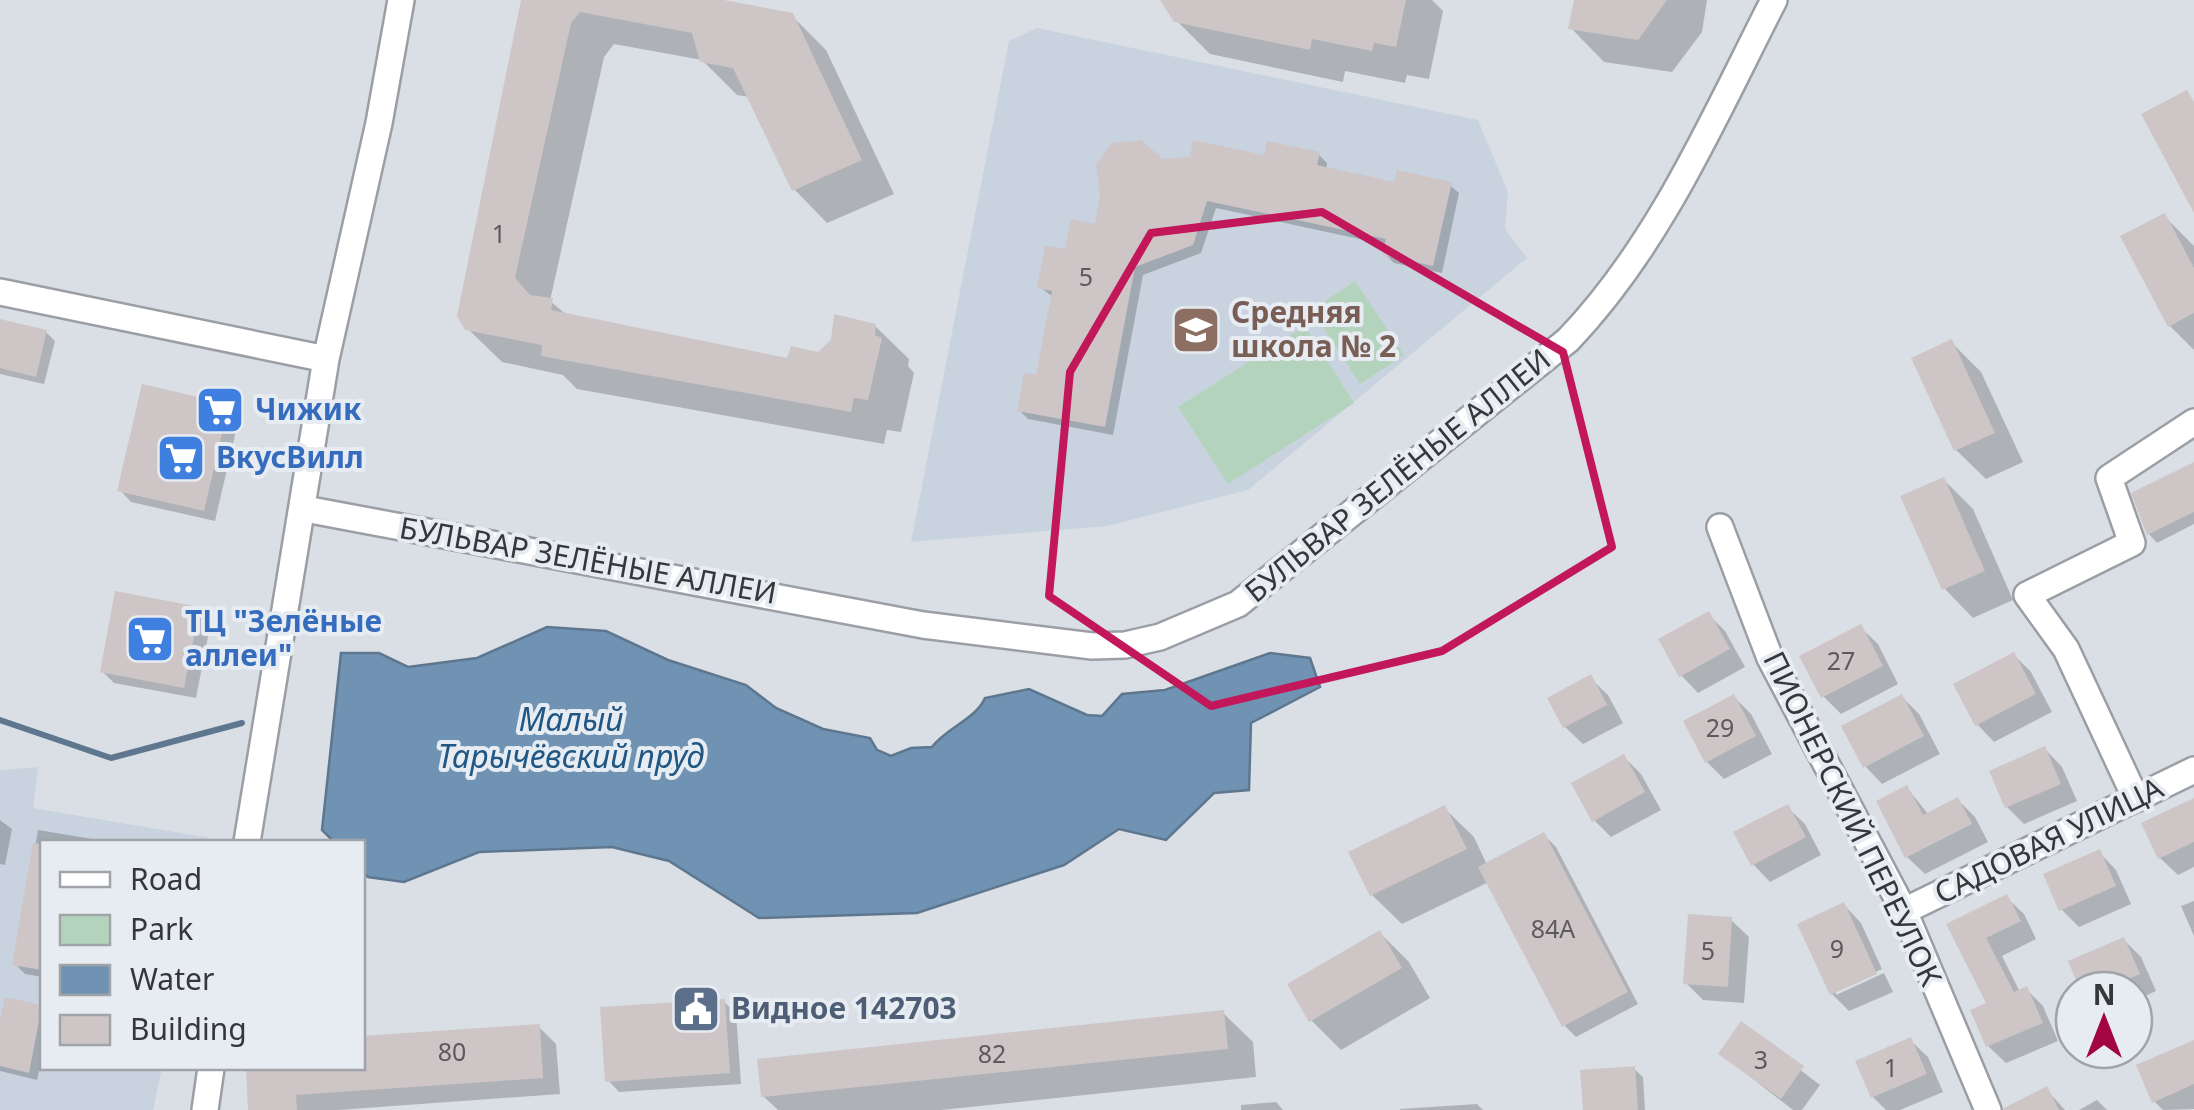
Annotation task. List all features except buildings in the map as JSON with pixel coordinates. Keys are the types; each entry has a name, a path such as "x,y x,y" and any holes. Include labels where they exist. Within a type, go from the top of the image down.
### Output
{"street":[{"path":"247,840 305,509 326,358 379,123 400,0"},
{"name":"БУЛЬВАР ЗЕЛЁНЫЕ АЛЛЕИ","path":"305,509 923,625 1092,646 1125,645 1160,636 1238,604 1568,340 1606,300 1668,202 1774,0"},
{"path":"0,292 326,358"},
{"path":"2136,799 2066,649 2027,595 2132,542 2109,478 2194,422"},
{"name":"ПИОНЕРСКИЙ ПЕРЕУЛОК","path":"1720,527 1770,658 1904,911 1988,1110"},
{"name":"САДОВАЯ УЛИЦА","path":"1904,911 2194,770"},
{"path":"204,1110 211,1070"}],"highlighted area":[{"path":"1322,212 1563,352 1612,547 1442,651 1211,706 1049,596 1070,372 1151,233"}],"shaded area":[{"name":"Средняя школа № 2","path":"1037,28 1478,120 1508,192 1505,229 1527,258 1248,490 1107,526 911,542 1009,41"},
{"path":"38,767 33,808 210,838 40,840 40,1070 162,1070 153,1110 0,1110 0,770"}],"green space":[{"path":"1355,281 1404,355 1360,384 1312,310"},
{"path":"1305,326 1354,403 1228,484 1178,407"}],"water":[{"name":"Малый Тарычёвский пруд","path":"547,627 606,631 668,660 746,685 776,708 823,729 870,738 877,750 891,756 911,748 932,747 975,712 985,698 1029,689 1087,715 1102,716 1122,694 1165,690 1270,653 1310,658 1320,687 1251,723 1249,790 1214,793 1166,840 1119,829 1064,865 917,913 759,918 669,861 612,847 479,852 404,882 368,877 365,840 332,840 322,830 341,653 379,653 408,667 477,658"}],"waterway":[{"path":"0,720 111,758 242,723"}],"place":[{"name":"Средняя школа № 2","path":"1196,330"},
{"name":"Чижик","path":"220,410"},
{"name":"ВкусВилл","path":"181,458"},
{"name":"ТЦ \"Зелёные аллеи\"","path":"150,639"},
{"name":"Видное 142703","path":"696,1009"}]}
